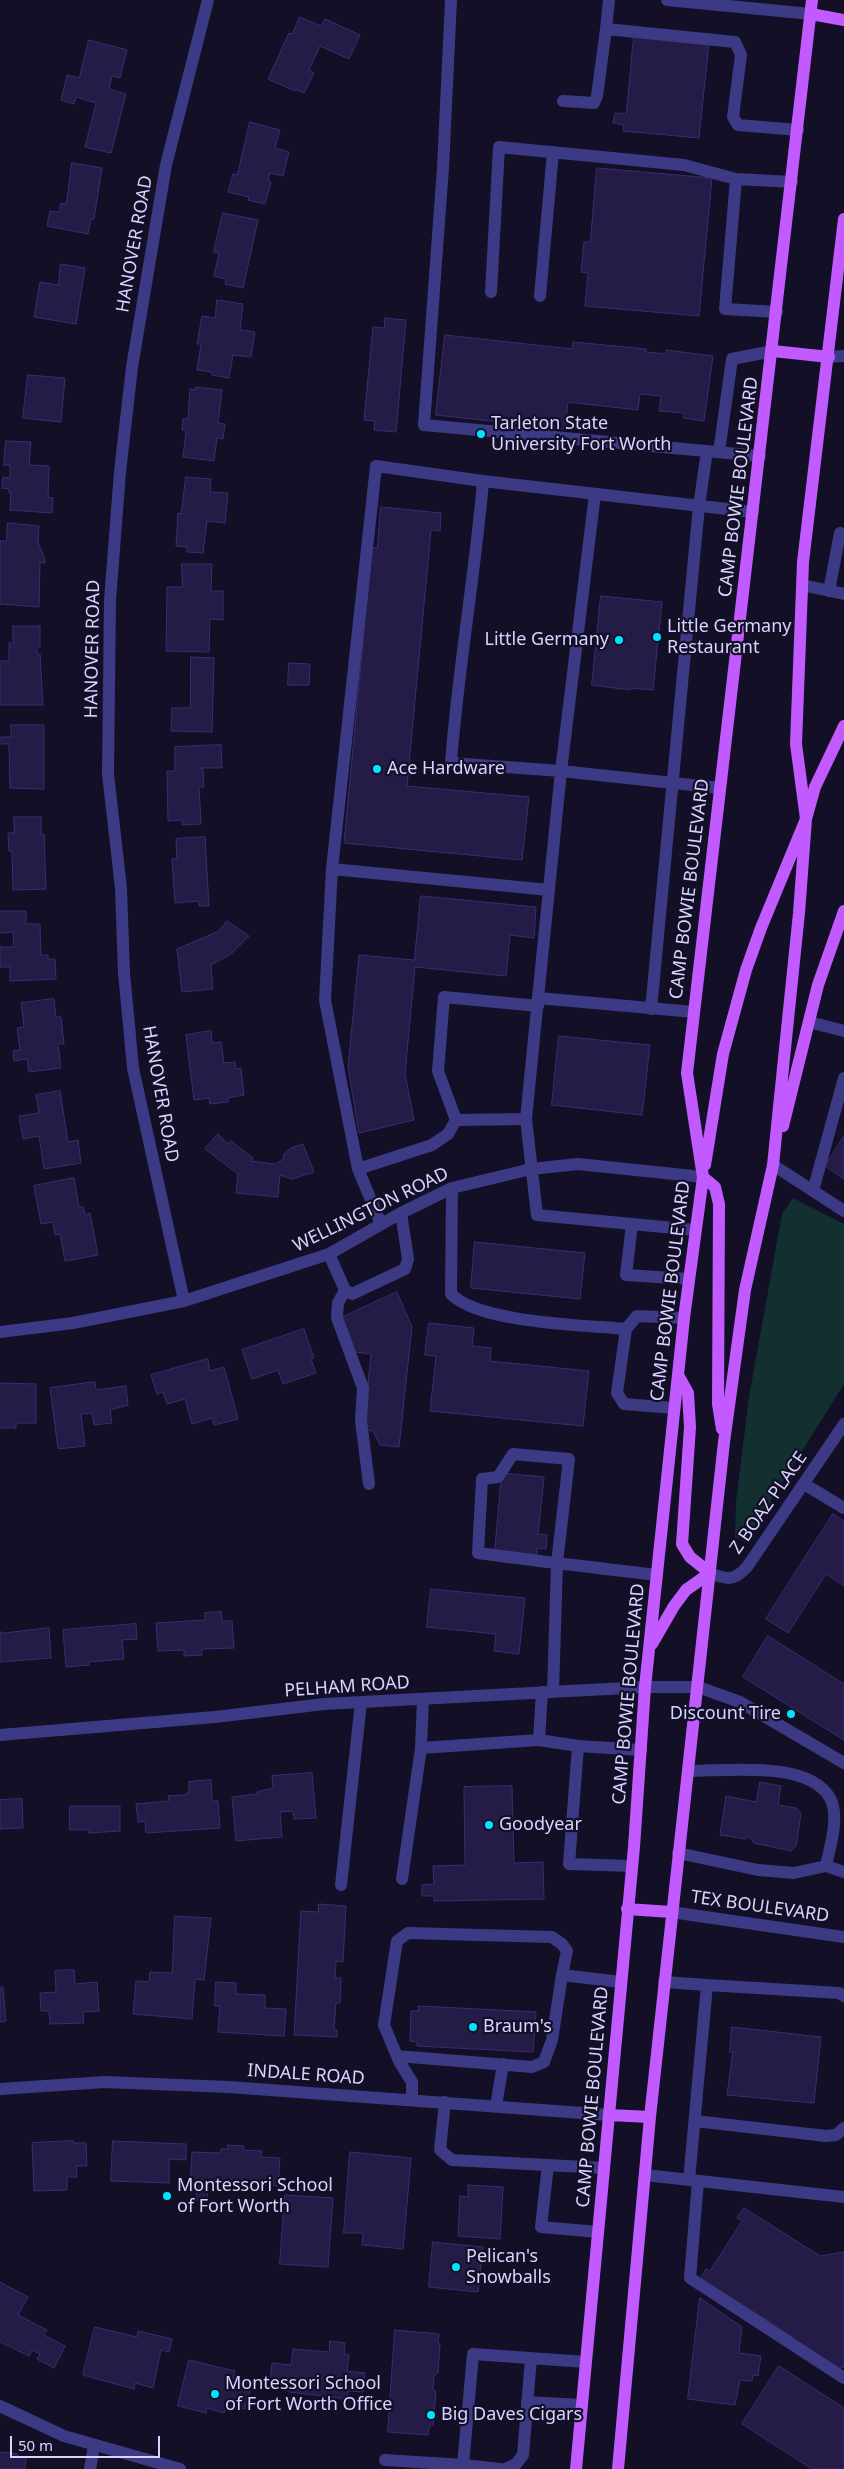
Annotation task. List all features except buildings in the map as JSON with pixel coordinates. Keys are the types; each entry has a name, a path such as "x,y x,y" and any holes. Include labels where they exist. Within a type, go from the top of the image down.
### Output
{"main road":[{"name":"CAMP BOWIE BOULEVARD","path":"576,2469 632,1866 645,1687 656,1575 688,1279 703,1177 687,1074 773,351 812,0"},
{"path":"811,14 844,20"},
{"path":"773,1165 799,913 806,819 796,744 802,585 811,488 829,357 844,219"},
{"path":"773,351 829,357"},
{"path":"724,1442 718,1404 719,1204 716,1187 703,1177 723,1054 734,1012 761,928 806,819 816,787 844,726"},
{"path":"618,2469 671,1912 689,1771 724,1442 745,1290 773,1165 818,985 844,911"},
{"path":"678,1375 688,1393 690,1427 682,1544 690,1557 710,1573"},
{"path":"649,1650 674,1606 686,1590 710,1573"},
{"path":"627,1909 671,1912"},
{"path":"609,2115 650,2117"}],"street":[{"name":"HANOVER ROAD","path":"184,1301 132,1059 124,973 121,888 108,774 110,600 120,472 132,367 166,165 208,0"},
{"path":"451,0 442,178 424,424 760,456"},
{"path":"563,101 594,103 597,96 608,0"},
{"path":"667,0 751,5 811,14"},
{"path":"606,29 735,42 741,55 734,117 738,125 798,130"},
{"path":"491,292 499,147 684,165 736,179 792,182"},
{"path":"540,296 553,152"},
{"path":"736,179 725,309 777,312"},
{"path":"651,1008 699,506 713,452 732,359 773,351"},
{"path":"829,357 844,356"},
{"path":"381,1224 358,1169 325,1000 332,869 376,466 483,481 753,512"},
{"path":"483,481 478,544 457,690 451,763 561,771 720,788"},
{"path":"595,494 561,771 526,1119 530,1168 537,1215 696,1230"},
{"path":"829,591 840,533"},
{"path":"802,585 844,594"},
{"path":"332,869 549,890"},
{"path":"358,1169 432,1145 448,1134 456,1120 438,1071 444,997 694,1012"},
{"path":"809,1022 844,1031"},
{"path":"813,1191 844,1078"},
{"path":"456,1120 526,1119"},
{"name":"WELLINGTON ROAD","path":"0,1332 73,1323 184,1301 330,1254 401,1213 452,1188 530,1168 578,1164 703,1177"},
{"path":"773,1165 844,1211"},
{"path":"452,1188 451,1294 460,1303 490,1315 626,1329"},
{"path":"330,1254 345,1290 352,1294 406,1269 408,1259 401,1213"},
{"path":"632,1224 626,1275 688,1279"},
{"path":"345,1290 338,1303 336,1318 363,1388 361,1421 369,1484"},
{"path":"674,1408 624,1404 617,1394 626,1329 637,1316 684,1318"},
{"name":"Z BOAZ PLACE","path":"710,1573 728,1580 737,1577 747,1567 804,1484 839,1443 844,1424"},
{"path":"539,1740 548,1692 557,1563 569,1459 513,1454 498,1478 482,1479 478,1553 557,1563 656,1575"},
{"path":"804,1484 844,1508"},
{"name":"PELHAM ROAD","path":"0,1735 361,1702 645,1687 698,1688 740,1702 844,1764"},
{"path":"402,1879 421,1748 423,1699"},
{"path":"341,1885 361,1702"},
{"path":"421,1748 539,1740 578,1746 641,1750"},
{"path":"578,1746 569,1864 632,1866"},
{"path":"689,1771 765,1769 799,1777 818,1785 831,1799 835,1824 826,1866"},
{"path":"678,1853 758,1870 794,1873 826,1866 844,1872"},
{"name":"TEX BOULEVARD","path":"671,1912 844,1937"},
{"path":"397,2056 532,2067 544,2062 552,2040 567,1951 562,1944 552,1937 408,1934 397,1941 384,2025 397,2056 412,2082 412,2100"},
{"path":"562,1975 621,1982"},
{"path":"664,1982 839,1993 844,1996"},
{"path":"707,1985 695,2121 690,2278 844,2378"},
{"path":"496,2106 503,2064"},
{"name":"INDALE ROAD","path":"0,2089 105,2082 229,2087 609,2115"},
{"path":"445,2102 440,2150 452,2160 604,2168"},
{"path":"695,2121 826,2136 836,2135 844,2128"},
{"path":"548,2165 541,2227 598,2232"},
{"path":"645,2175 844,2197"},
{"path":"462,2467 473,2354 586,2362"},
{"path":"505,2469 516,2464 523,2455 531,2358"},
{"path":"527,2402 582,2405"},
{"path":"0,2406 64,2436 180,2469"},
{"path":"90,2469 94,2446"},
{"path":"385,2460 412,2465 500,2469"}],"green space":[{"path":"793,1198 844,1224 844,1384 749,1536 735,1538 736,1502 749,1397 782,1214"}],"place":[{"name":"Tarleton State University Fort Worth","path":"481,434"},
{"name":"Little Germany Restaurant","path":"657,637"},
{"name":"Little Germany","path":"619,640"},
{"name":"Ace Hardware","path":"377,769"},
{"name":"Discount Tire","path":"791,1714"},
{"name":"Goodyear","path":"489,1825"},
{"name":"Braum's","path":"473,2027"},
{"name":"Montessori School of Fort Worth","path":"167,2196"},
{"name":"Pelican's Snowballs","path":"456,2267"},
{"name":"Montessori School of Fort Worth Office","path":"215,2394"},
{"name":"Big Daves Cigars","path":"431,2415"}]}
